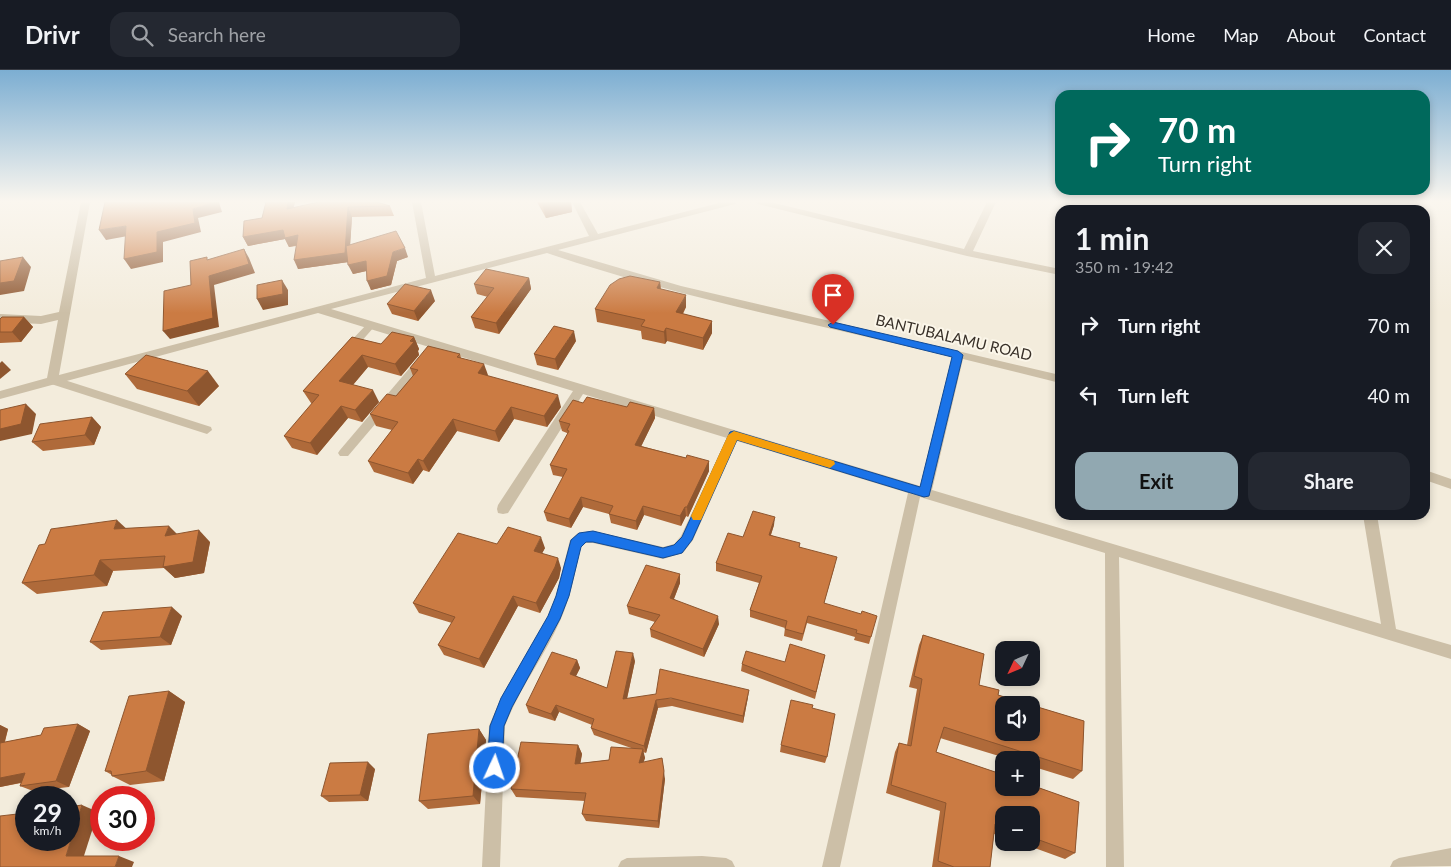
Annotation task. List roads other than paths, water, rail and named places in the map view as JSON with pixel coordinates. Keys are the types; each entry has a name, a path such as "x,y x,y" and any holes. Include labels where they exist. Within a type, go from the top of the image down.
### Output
{"street":[{"path":"52,380 78,239"},
{"path":"423,239 431,280"},
{"path":"0,395 318,309 591,239"},
{"path":"911,239 1055,271"},
{"path":"967,253 974,239"},
{"name":"BANTUBALAMU ROAD","path":"550,250 604,270 1055,378"},
{"path":"318,309 1451,652"},
{"path":"0,318 41,320 64,315"},
{"path":"344,453 436,344"},
{"path":"831,867 920,491 958,355"},
{"path":"503,509 581,388"},
{"path":"491,867 497,726 506,703 554,619 562,596 575,544 583,537 593,536 663,553 678,549 686,540 734,435"},
{"path":"1430,477 1451,484"},
{"path":"1371,520 1390,634"},
{"path":"1112,550 1115,867"},
{"path":"1399,867 1451,857"},
{"path":"627,867 702,865 726,867"}],"lane":[{"path":"344,354 371,325"},
{"path":"52,380 207,430"}]}
